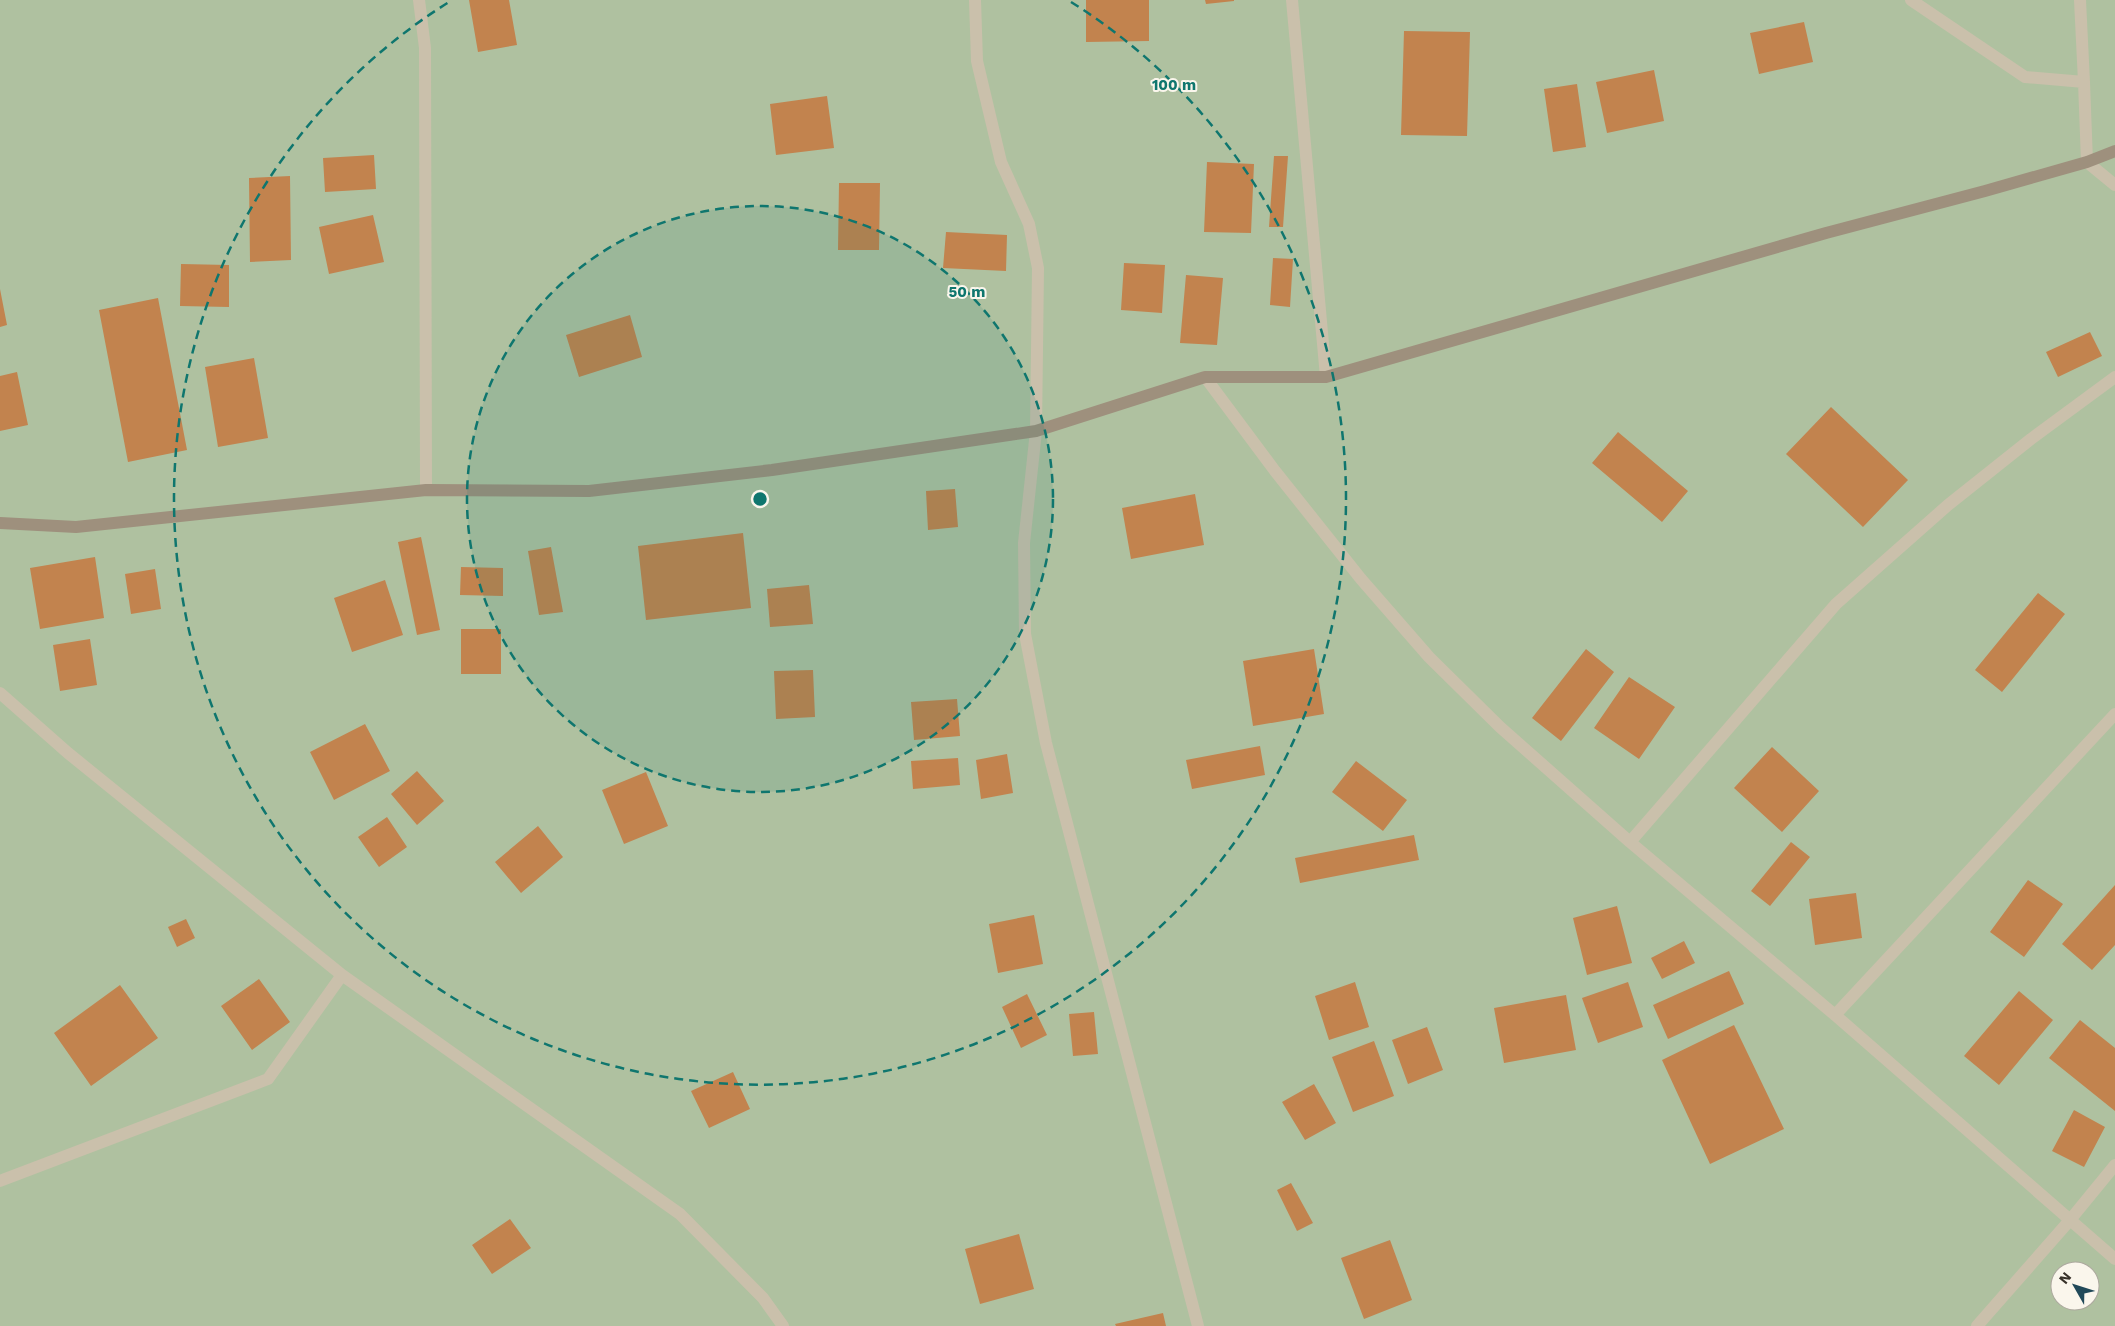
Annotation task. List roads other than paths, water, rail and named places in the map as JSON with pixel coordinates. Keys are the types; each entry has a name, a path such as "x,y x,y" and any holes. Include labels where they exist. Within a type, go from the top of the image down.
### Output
{"main road":[{"path":"0,522 76,527 426,490 589,491 772,470 1036,432 1204,377 1326,377 1817,235 2087,162 2115,151"}],"street":[{"path":"419,0 425,48 426,490"},
{"path":"975,0 979,70 1001,162 1029,224 1038,268 1036,432 1024,543 1026,634 1046,743 1198,1326"},
{"path":"1292,0 1326,377"},
{"path":"1911,0 2025,77 2084,82"},
{"path":"2080,0 2087,162 2115,185"},
{"path":"1204,377 1275,471 1361,579 1429,657 1500,727 1630,842 1835,1015 2115,1259"},
{"path":"1630,842 1836,604 1948,505 2031,439 2115,377"},
{"path":"0,693 68,753 342,975 680,1214 763,1298 783,1326"},
{"path":"1835,1015 2115,714"},
{"path":"0,1181 268,1079 342,975"},
{"path":"1978,1326 2115,1165"}]}
